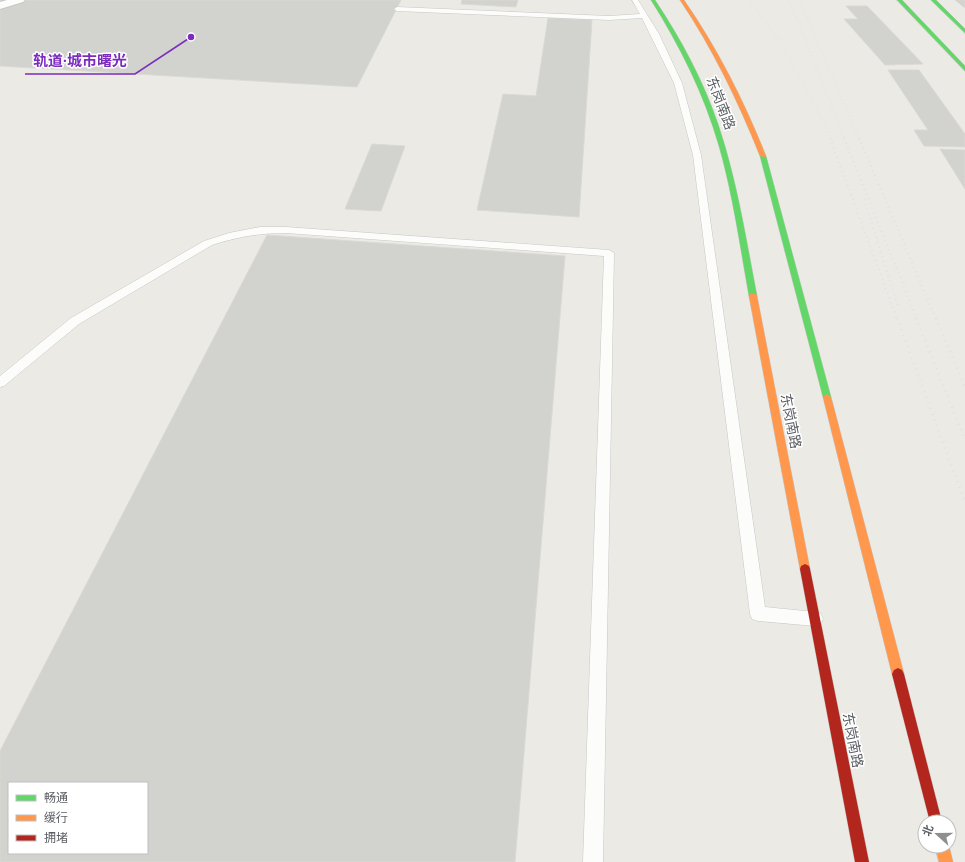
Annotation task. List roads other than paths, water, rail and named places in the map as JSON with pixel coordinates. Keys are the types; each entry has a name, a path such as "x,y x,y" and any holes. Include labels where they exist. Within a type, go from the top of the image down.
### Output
{"main road":[{"name":"东岗南路","path":"653,0 672,29 699,83 716,126 728,167 862,862"},
{"name":"东岗南路","path":"682,0 705,33 736,89 753,126 768,169 934,814"},
{"path":"900,0 965,69"},
{"path":"933,0 965,32"}],"street":[{"path":"0,6 19,0"}],"lane":[{"path":"635,0 640,17 655,34 678,83 697,155 758,614 815,620"},
{"path":"397,9 609,18 640,17"},
{"path":"0,383 75,321 208,243 233,235 260,230 286,230 609,253 593,862"}],"railway":[{"path":"749,0 782,44 825,125 830,139"},
{"path":"789,0 845,139"},
{"path":"800,0 859,139"},
{"path":"830,138 897,319"},
{"path":"844,138 917,319"},
{"path":"859,138 936,319"},
{"path":"864,199 898,306"},
{"path":"897,318 965,502"},
{"path":"916,318 965,440"},
{"path":"936,318 965,387"}],"place":[{"name":"轨道·城市曙光","path":"191,37"}]}
